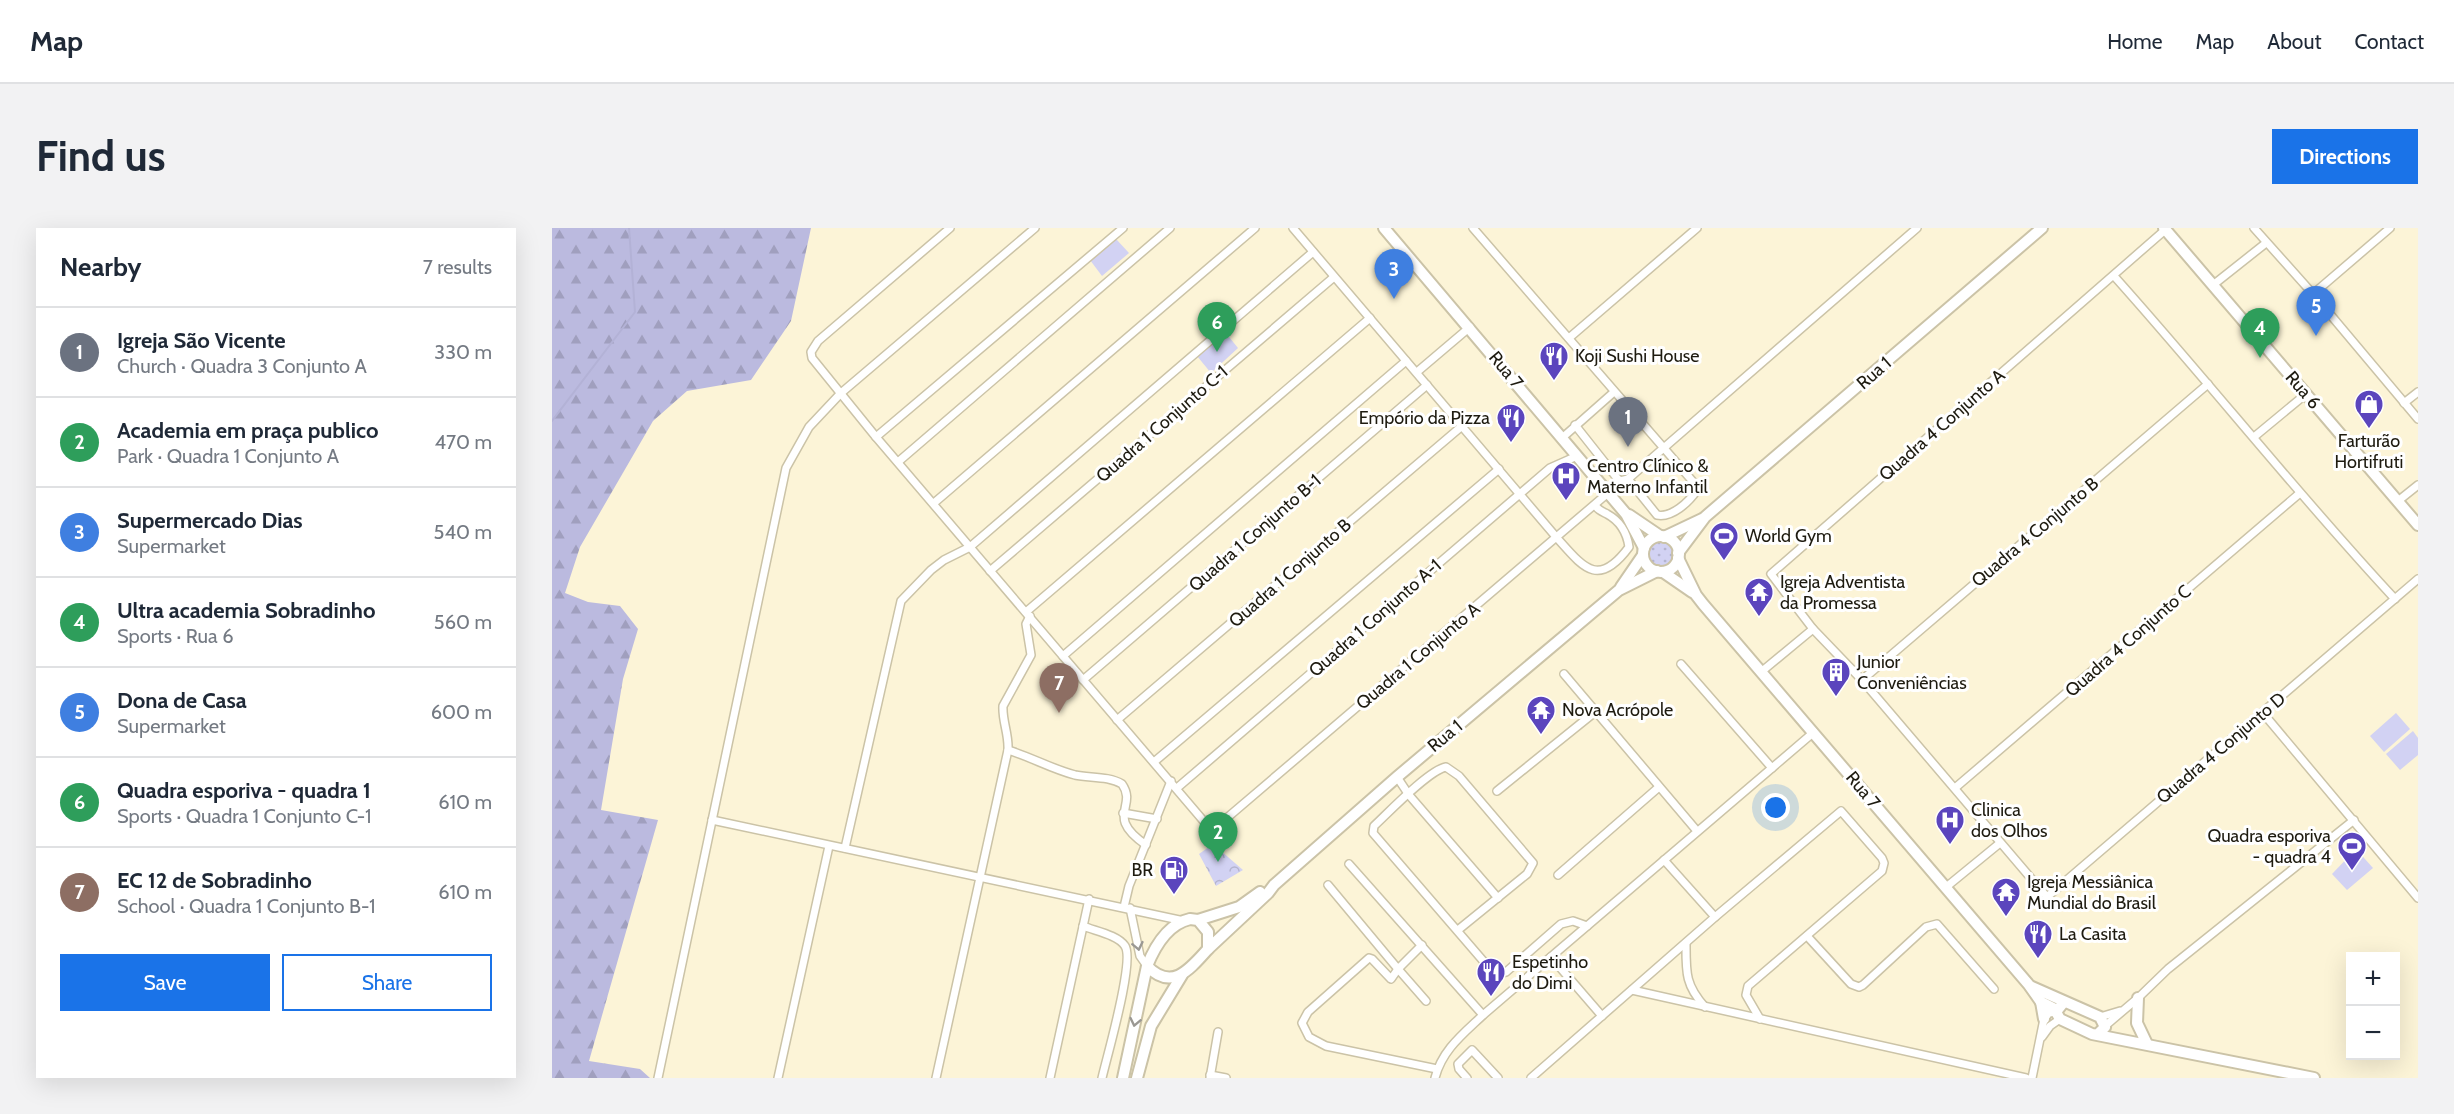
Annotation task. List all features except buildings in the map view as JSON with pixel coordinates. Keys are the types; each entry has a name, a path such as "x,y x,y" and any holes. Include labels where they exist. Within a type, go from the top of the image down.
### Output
{"main road":[{"name":"Rua 7","path":"1384,228 1626,514 1643,552"},
{"name":"Rua 1","path":"1705,517 2042,228"},
{"name":"Rua 6","path":"2165,229 2418,525"},
{"name":"Rua 7","path":"1626,514 1662,536"},
{"path":"1705,517 1672,567 1660,572 1647,566 1643,552 1650,539 1705,517"},
{"path":"1662,536 1674,543 1678,556"},
{"name":"Rua 1","path":"1619,590 1643,552"},
{"name":"Rua 7","path":"1678,556 1696,595 2029,985 2041,1002 2059,1011"},
{"name":"Rua 7","path":"1660,572 1696,595"},
{"name":"Rua 1","path":"1274,885 1397,777 1619,590 1660,572"},
{"path":"1123,1078 1147,966 1157,944 1167,933 1184,921 1198,920 1239,907 1274,885"},
{"path":"1137,1078 1151,1026 1182,975 1274,885"},
{"path":"1198,920 1208,932 1208,949"},
{"path":"1147,966 1155,975 1164,977 1182,975"},
{"name":"Rua 7","path":"2029,985 2059,1011"},
{"path":"2138,998 2137,1023 2147,1044"},
{"path":"2041,1002 2044,1019"},
{"path":"2059,1011 2084,1008 2102,1026 2107,1038 2147,1044 2287,1075 2314,1078"},
{"path":"2059,1011 2085,1032 2102,1026"}],"street":[{"path":"950,228 818,341 811,352 812,358 876,437 1174,785 1129,886 1127,907 1134,925 1140,956 1147,966"},
{"path":"658,1078 786,468 809,427 841,393 1035,228"},
{"path":"876,437 1123,228"},
{"path":"898,462 1170,228"},
{"path":"934,503 1255,228"},
{"path":"1293,228 1557,538 1584,567 1593,570 1606,569 1620,560 1629,547 1627,535 1616,520 1597,509 1595,505"},
{"path":"1569,338 1697,228"},
{"path":"1575,426 1617,478 1628,479 1917,228"},
{"path":"2254,228 2418,419"},
{"path":"2313,294 2390,228"},
{"path":"1476,229 1697,487 1695,494 1677,510 1667,515 1657,515 1628,479"},
{"name":"Quadra 4 Conjunto A","path":"1813,629 1770,574 2114,276 2165,229"},
{"path":"2213,285 2266,243"},
{"name":"Quadra 1 Conjunto C-1","path":"845,848 901,601 931,570 944,560 970,547 1313,252"},
{"path":"2114,276 2300,493 2395,599"},
{"name":"Quadra 1 Conjunto C-1","path":"990,571 1334,277"},
{"path":"936,1078 1008,750 1009,736 1003,706 1030,655 1026,624 1028,614 1370,318"},
{"path":"1417,372 1470,327"},
{"name":"Quadra 1 Conjunto B-1","path":"1063,656 1406,361"},
{"name":"Quadra 4 Conjunto B","path":"1862,680 2208,384"},
{"name":"Quadra 1 Conjunto B-1","path":"1083,680 1427,385"},
{"path":"1562,438 1614,392"},
{"path":"2404,403 2418,392"},
{"path":"2254,437 2306,394"},
{"name":"Quadra 1 Conjunto B","path":"1118,720 1462,426"},
{"name":"Quadra 1 Conjunto A-1","path":"1174,785 1550,468 1577,456"},
{"name":"Quadra 1 Conjunto A-1","path":"1154,762 1499,469"},
{"path":"2398,501 2418,485"},
{"name":"Quadra 1 Conjunto A","path":"1174,785 1207,825 1218,825 1608,493"},
{"name":"Quadra 4 Conjunto C","path":"1956,788 2300,493"},
{"name":"Quadra 4 Conjunto D","path":"2000,843 2047,897 2418,579"},
{"path":"1761,672 1813,629 1862,680 1956,788 2000,843 1945,888"},
{"path":"1681,664 1772,768"},
{"path":"1564,674 1698,831"},
{"path":"1497,791 1595,712"},
{"path":"2263,713 2418,898"},
{"path":"1435,1078 1443,1057 1452,1044 1814,732"},
{"path":"1008,750 1057,770 1118,782 1125,788 1127,796 1123,813 1124,824 1146,845"},
{"path":"1458,930 1527,874 1532,868 1532,861 1452,770 1441,768 1374,826 1373,833 1491,970 1501,974 1561,924 1573,921 1587,926"},
{"path":"1397,777 1409,795 1498,898"},
{"path":"1558,875 1659,787"},
{"path":"1531,1078 1715,917 1841,811 1884,863 1882,871 1748,986 1746,995 1760,1019"},
{"path":"1123,813 1157,819"},
{"path":"712,820 1184,921"},
{"path":"2102,1026 2126,1009 2168,969 2354,820"},
{"path":"778,1078 829,846"},
{"path":"1664,860 1715,917"},
{"path":"1349,864 1483,1016"},
{"path":"1328,885 1426,1001"},
{"path":"1050,1078 1089,899"},
{"path":"1134,925 1140,914 1146,912"},
{"path":"1807,936 1851,984 1858,987 1863,985 1926,927 1937,924 1994,989"},
{"path":"1083,926 1117,939 1127,950 1127,963 1117,1016 1102,1078"},
{"path":"1686,943 1686,976 1689,986 1705,1007"},
{"path":"1422,945 1391,979 1372,959 1367,959 1315,1005 1302,1023 1309,1037 1316,1042 1437,1069"},
{"path":"1551,957 1602,1016"},
{"path":"1632,990 2026,1078"},
{"path":"2032,1078 2044,1019 2049,1013 2059,1011"},
{"path":"2041,1039 2059,1011"},
{"path":"1218,1032 1210,1076 1226,1078"},
{"path":"1467,1078 1459,1069 1458,1064 1472,1050 1498,1078"}],"green space":[{"path":"552,228 811,228 791,321 751,380 687,391 653,421 580,547 565,593 588,602 620,606 638,629 623,679 601,810 658,820 589,1061 640,1069 650,1078 552,1078"},
{"path":"1116,239 1129,253 1102,276 1090,260"},
{"path":"1225,332 1238,348 1211,373 1197,356"},
{"path":"1660,539 1670,544 1675,554 1670,564 1660,569 1650,564 1645,554 1650,544"},
{"path":"2396,713 2410,729 2384,752 2370,736"},
{"path":"2413,731 2418,738 2418,755 2400,770 2386,754"},
{"path":"1213,844 1243,870 1216,886 1199,854"},
{"name":"Quadra esporiva - quadra 4","path":"2356,849 2373,868 2347,890 2332,874"}],"waterway":[{"path":"552,421 635,312 629,228"}],"place":[{"name":"Supermercado Dias","path":"1394,299"},
{"name":"Dona de Casa","path":"2316,336"},
{"name":"Quadra esporiva - quadra 1","path":"1217,352"},
{"name":"Ultra academia Sobradinho","path":"2260,358"},
{"name":"Koji Sushi House","path":"1554,382"},
{"name":"Farturão Hortifruti","path":"2369,430"},
{"name":"Empório da Pizza","path":"1511,444"},
{"name":"Igreja São Vicente","path":"1628,447"},
{"name":"Centro Clínico & Materno Infantil","path":"1566,502"},
{"name":"World Gym","path":"1724,562"},
{"name":"Igreja Adventista da Promessa","path":"1759,618"},
{"name":"Junior Conveniências","path":"1836,698"},
{"name":"EC 12 de Sobradinho","path":"1059,713"},
{"name":"Nova Acrópole","path":"1541,736"},
{"name":"Clinica dos Olhos","path":"1950,846"},
{"name":"Academia em praça publico","path":"1218,862"},
{"name":"Quadra esporiva - quadra 4","path":"2352,872"},
{"name":"BR","path":"1174,896"},
{"name":"Igreja Messiânica Mundial do Brasil","path":"2006,918"},
{"name":"La Casita","path":"2038,960"},
{"name":"Espetinho do Dimi","path":"1491,998"}]}
